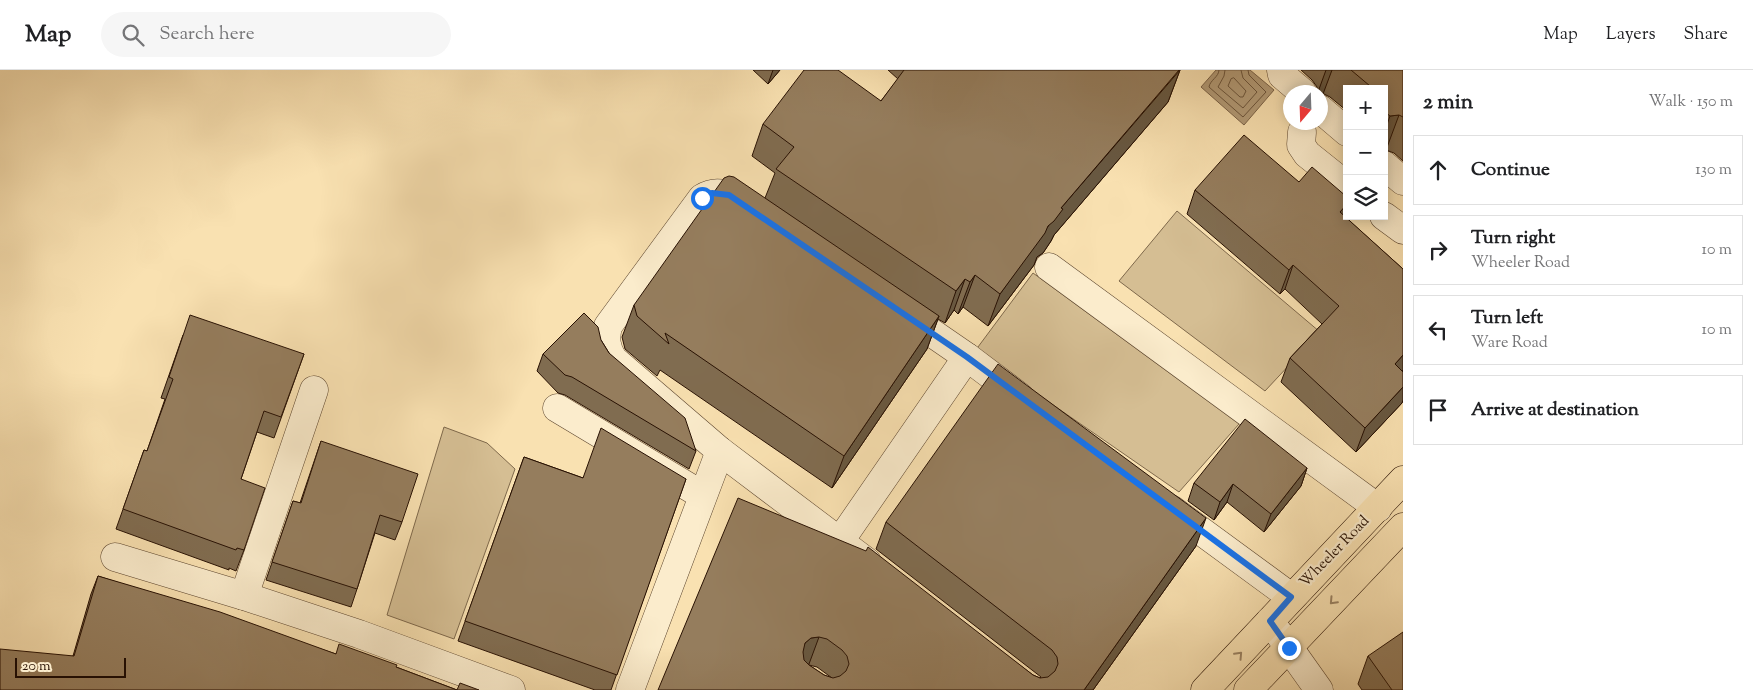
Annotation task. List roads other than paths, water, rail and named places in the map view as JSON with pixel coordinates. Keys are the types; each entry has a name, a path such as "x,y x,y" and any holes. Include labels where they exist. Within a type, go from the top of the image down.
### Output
{"main road":[{"name":"Wheeler Road","path":"1205,690 1403,480"},
{"path":"1248,690 1403,528"},
{"path":"1334,553 1356,576"}],"street":[{"path":"1280,70 1282,75 1294,85"},
{"path":"1328,116 1345,130"},
{"path":"1302,132 1301,145 1308,154 1343,183"},
{"path":"1388,168 1403,181"},
{"path":"770,223 729,195 712,193 702,198 608,326 606,337 608,350 613,359 720,451 886,577"},
{"path":"1388,219 1403,230"},
{"path":"1049,267 1378,508"},
{"path":"885,301 967,357 1038,410"},
{"path":"840,541 967,357"},
{"path":"244,596 314,390"},
{"path":"557,408 702,496"},
{"path":"630,690 720,451"},
{"path":"1148,492 1291,597"},
{"path":"115,557 244,596 358,634 511,690"},
{"path":"1270,621 1319,690"}],"water":[{"path":"1216,70 1250,70 1274,90 1244,125 1201,87"}]}
